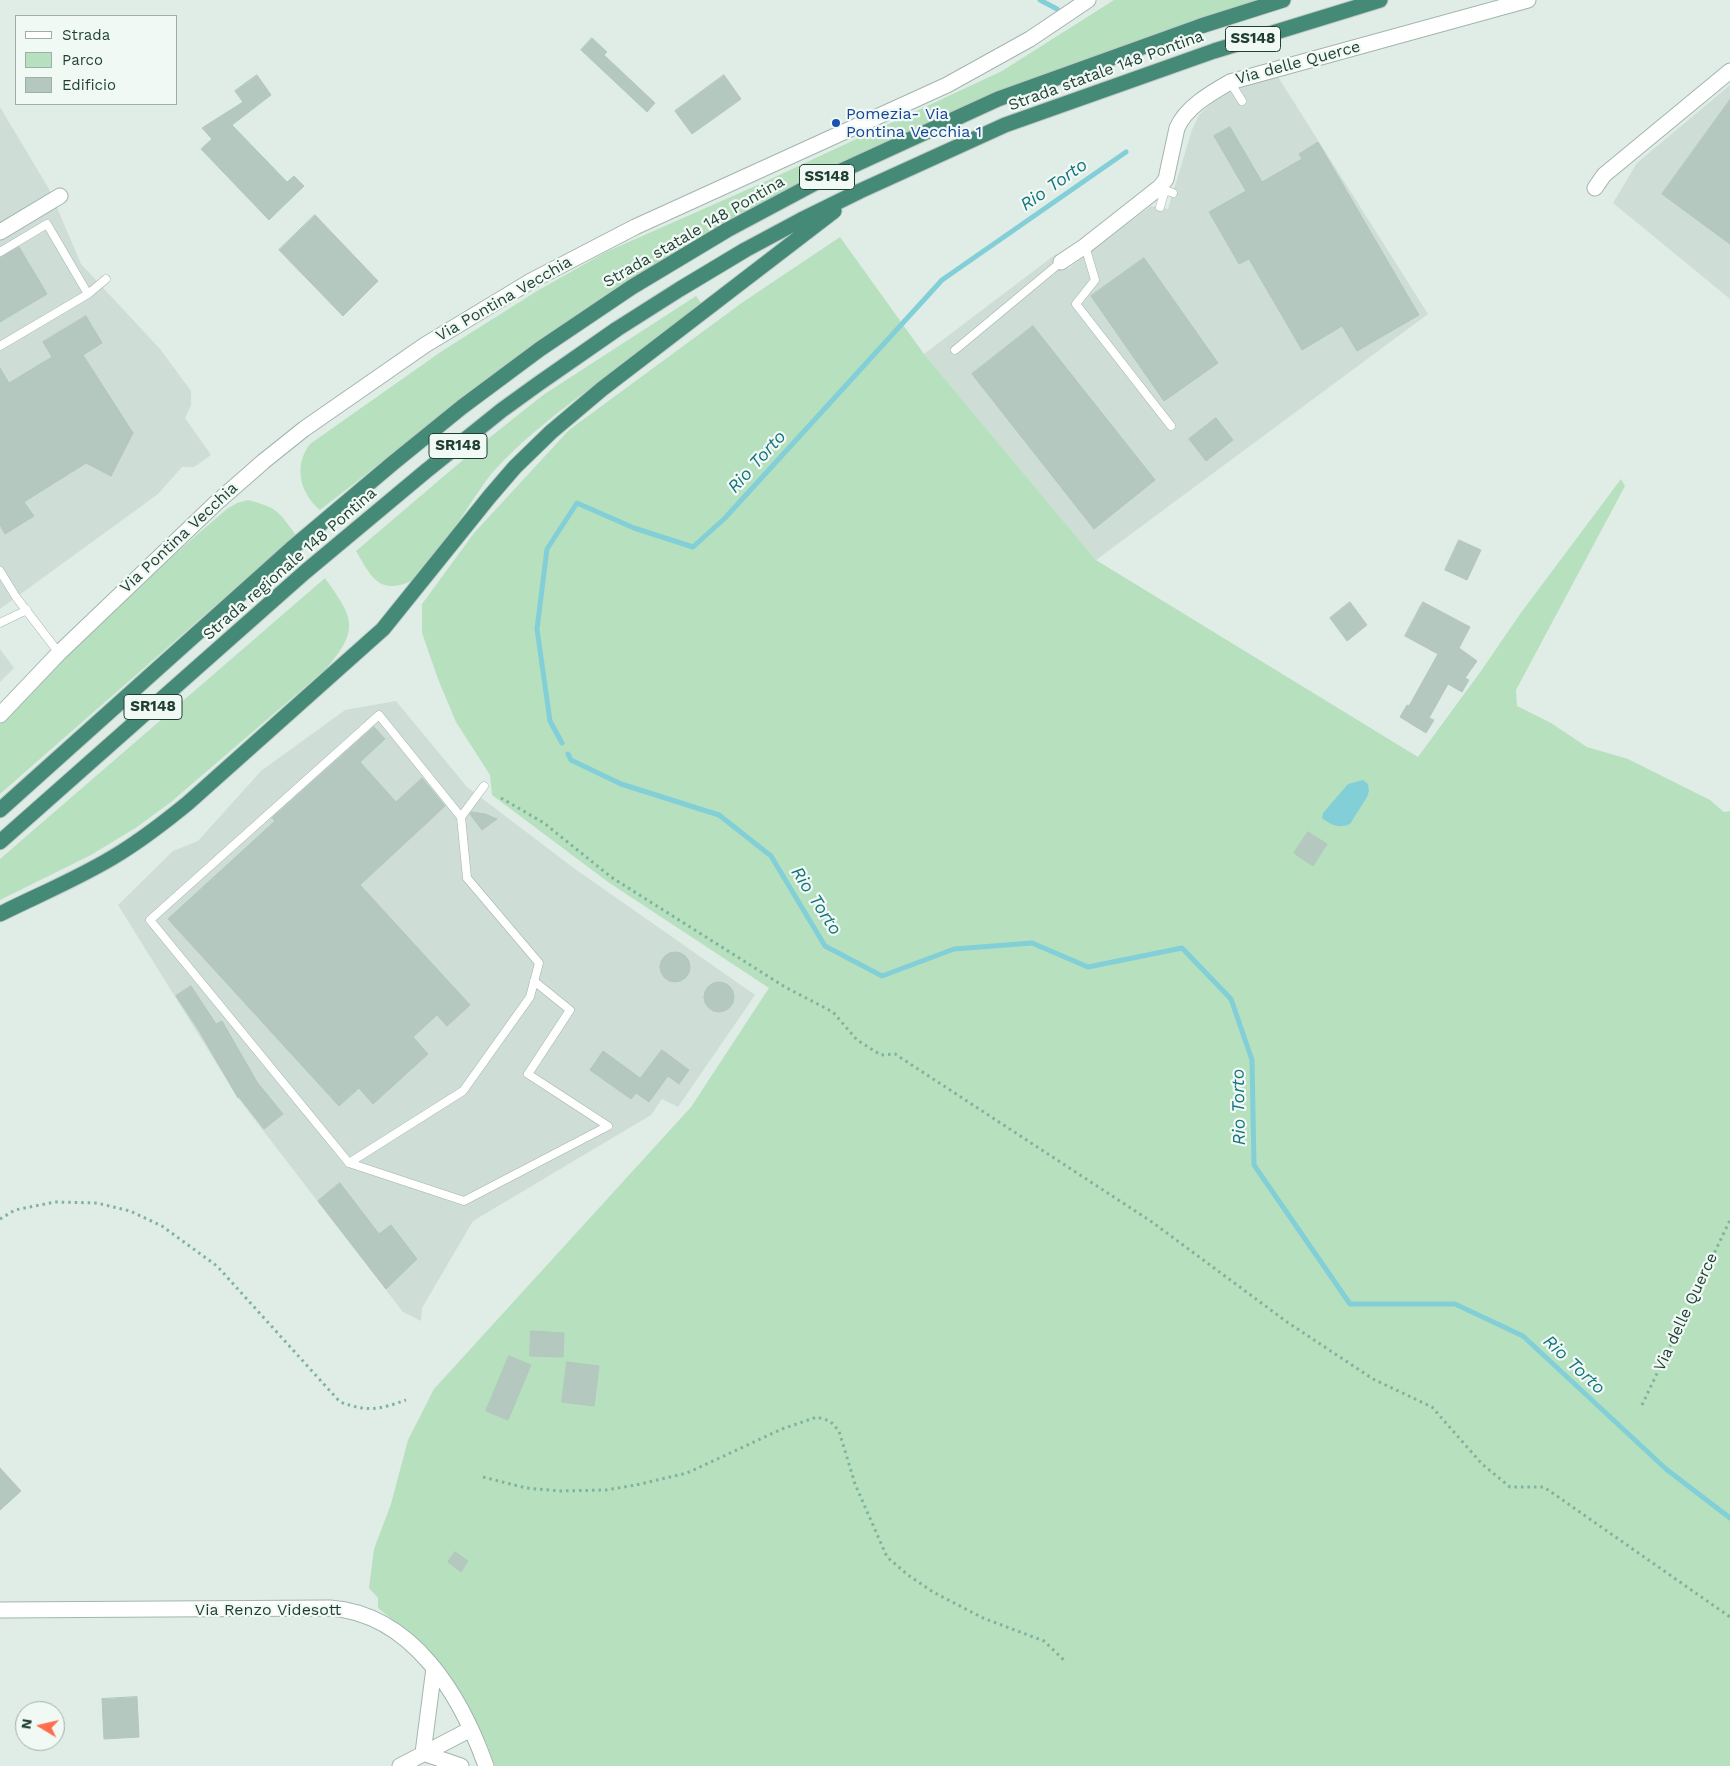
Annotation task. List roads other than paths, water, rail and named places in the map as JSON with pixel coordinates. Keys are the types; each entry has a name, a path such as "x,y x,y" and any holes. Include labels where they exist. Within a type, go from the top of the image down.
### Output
{"highway":[{"name":"Strada statale 148 Pontina","path":"597,309 675,261 817,182 998,99 1201,26 1283,0"},
{"name":"Strada statale 148 Pontina","path":"617,329 745,250 860,191 1005,126 1214,51 1380,0"},
{"path":"0,914 115,856 158,827 188,803 383,629 490,496 515,467 551,432 602,389 860,191"},
{"name":"Strada regionale 148 Pontina","path":"0,810 291,549 442,423 532,354 597,309"},
{"name":"Strada regionale 148 Pontina","path":"0,842 306,572 426,470 502,410 617,329"}],"street":[{"name":"Via Pontina Vecchia","path":"0,715 59,653 216,502 304,430 411,355 468,318 531,281 643,223 947,85 1030,39 1088,0"},
{"name":"Via delle Querce","path":"1165,184 1180,120 1190,109 1230,82 1528,0"},
{"path":"1595,188 1604,175 1730,71"},
{"path":"1062,262 1086,246 1165,184"},
{"path":"0,232 60,196"},
{"name":"Via Renzo Videsott","path":"0,1610 320,1608 349,1610 367,1615 383,1622 410,1644 434,1668 459,1705 486,1766"},
{"path":"423,1753 434,1668"},
{"path":"400,1766 471,1729"},
{"path":"423,1753 461,1766"}],"lane":[{"path":"1230,82 1242,101"},
{"path":"1165,184 1173,193"},
{"path":"1160,207 1165,184"},
{"path":"0,252 47,224 88,294"},
{"path":"1086,246 1095,280 1076,304 1171,426"},
{"path":"955,350 1062,262"},
{"path":"0,346 88,294 106,279"},
{"path":"0,572 16,597 59,653"},
{"path":"0,623 27,610"},
{"path":"350,1162 463,1091 530,997 534,981 539,963 467,878 462,817 379,715 150,920 350,1162 464,1201 608,1126 528,1074 570,1010 534,981"},
{"path":"462,817 484,786"}],"water":[{"path":"1363,780 1368,784 1369,791 1350,824 1335,826 1322,818 1323,813 1348,784"}],"waterway":[{"name":"Rio Torto","path":"1040,0 1057,9"},
{"name":"Rio Torto","path":"562,743 550,721 537,629 547,549 577,503 634,528 693,547 725,518 942,280 1126,152"},
{"name":"Rio Torto","path":"568,754 571,760 621,784 719,815 771,856 825,946 882,976 954,949 1032,943 1088,967 1182,948 1231,999 1252,1060 1254,1165 1350,1304 1455,1304 1523,1336 1666,1469 1730,1518"}],"place":[{"name":"Pomezia- Via Pontina Vecchia 1","path":"836,123"}]}
